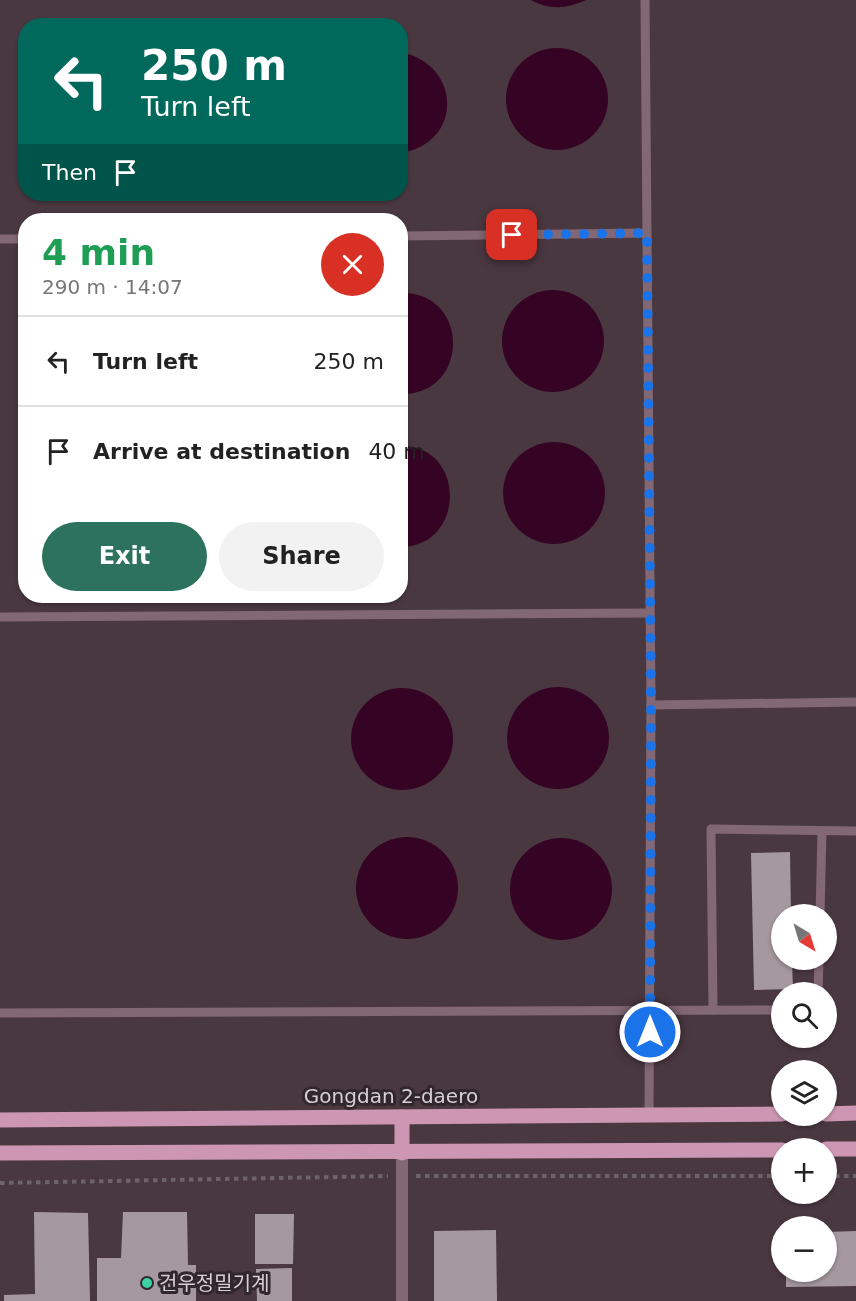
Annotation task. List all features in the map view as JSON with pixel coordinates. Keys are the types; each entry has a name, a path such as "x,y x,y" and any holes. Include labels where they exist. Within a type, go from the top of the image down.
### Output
{"main road":[{"path":"837,1114 856,1113"},
{"name":"Gongdan 2-daero","path":"0,1120 771,1114"},
{"path":"402,1117 402,1153"},
{"path":"837,1149 856,1149"},
{"path":"0,1153 771,1150"}],"street":[{"path":"402,1153 402,1301"}],"lane":[{"path":"645,0 651,705 649,1116"},
{"path":"408,236 647,233"},
{"path":"0,239 18,239"},
{"path":"0,617 650,613"},
{"path":"651,705 856,702"},
{"path":"713,1010 711,829 856,831"},
{"path":"820,904 822,831"},
{"path":"0,1013 771,1010"}],"path":[{"path":"837,1176 856,1176"}],"shaded area":[{"path":"0,0 856,0 856,1301 0,1301"},
{"path":"531,0 586,0 572,5 551,7"},
{"path":"557,48 576,52 593,63 604,80 608,99 604,118 593,135 576,146 557,150 538,146 521,135 510,118 506,99 510,80 521,63 538,52"},
{"path":"408,55 421,60 435,72 444,87 447,104 444,120 436,135 421,146 408,151"},
{"path":"553,290 572,294 589,305 600,322 604,341 600,360 589,377 572,388 553,392 534,388 517,377 506,360 502,341 506,322 517,305 534,294"},
{"path":"408,294 423,297 440,308 450,324 453,343 450,362 440,378 424,390 408,393"},
{"path":"554,442 573,446 590,457 601,474 605,493 601,512 590,529 573,540 554,544 535,540 518,529 507,512 503,493 507,474 518,457 535,446"},
{"path":"408,447 422,450 437,461 447,477 450,496 447,515 438,531 422,543 408,546"},
{"path":"558,687 577,691 594,702 605,719 609,738 605,757 594,774 577,785 558,789 539,785 522,774 511,757 507,738 511,719 522,702 539,691"},
{"path":"402,688 421,692 438,703 449,720 453,739 449,758 438,775 421,786 402,790 383,786 366,775 355,758 351,739 355,720 366,703 383,692"},
{"path":"407,837 426,841 443,852 454,869 458,888 454,907 443,924 426,935 407,939 388,935 371,924 360,907 356,888 360,869 371,852 388,841"},
{"path":"561,838 580,842 597,853 608,870 612,889 608,908 597,925 580,936 561,940 542,936 525,925 514,908 510,889 514,870 525,853 542,842"}],"building":[{"path":"790,852 791,904 771,904 771,970 792,970 793,982 771,982 771,990 754,990 751,853"},
{"path":"34,1212 88,1213 90,1301 4,1301 4,1295 35,1294"},
{"path":"123,1212 187,1212 188,1265 196,1265 196,1301 97,1301 97,1258 121,1258"},
{"path":"255,1214 294,1214 293,1264 255,1264"},
{"path":"496,1230 497,1301 434,1301 434,1231"},
{"path":"856,1231 856,1286 786,1287 786,1282 837,1282 837,1232"},
{"path":"292,1268 292,1301 257,1301 256,1269"}],"place":[{"name":"건우정밀기계","path":"147,1283"}],"route":[{"path":"512,235 647,233 651,705 650,1032"}]}
